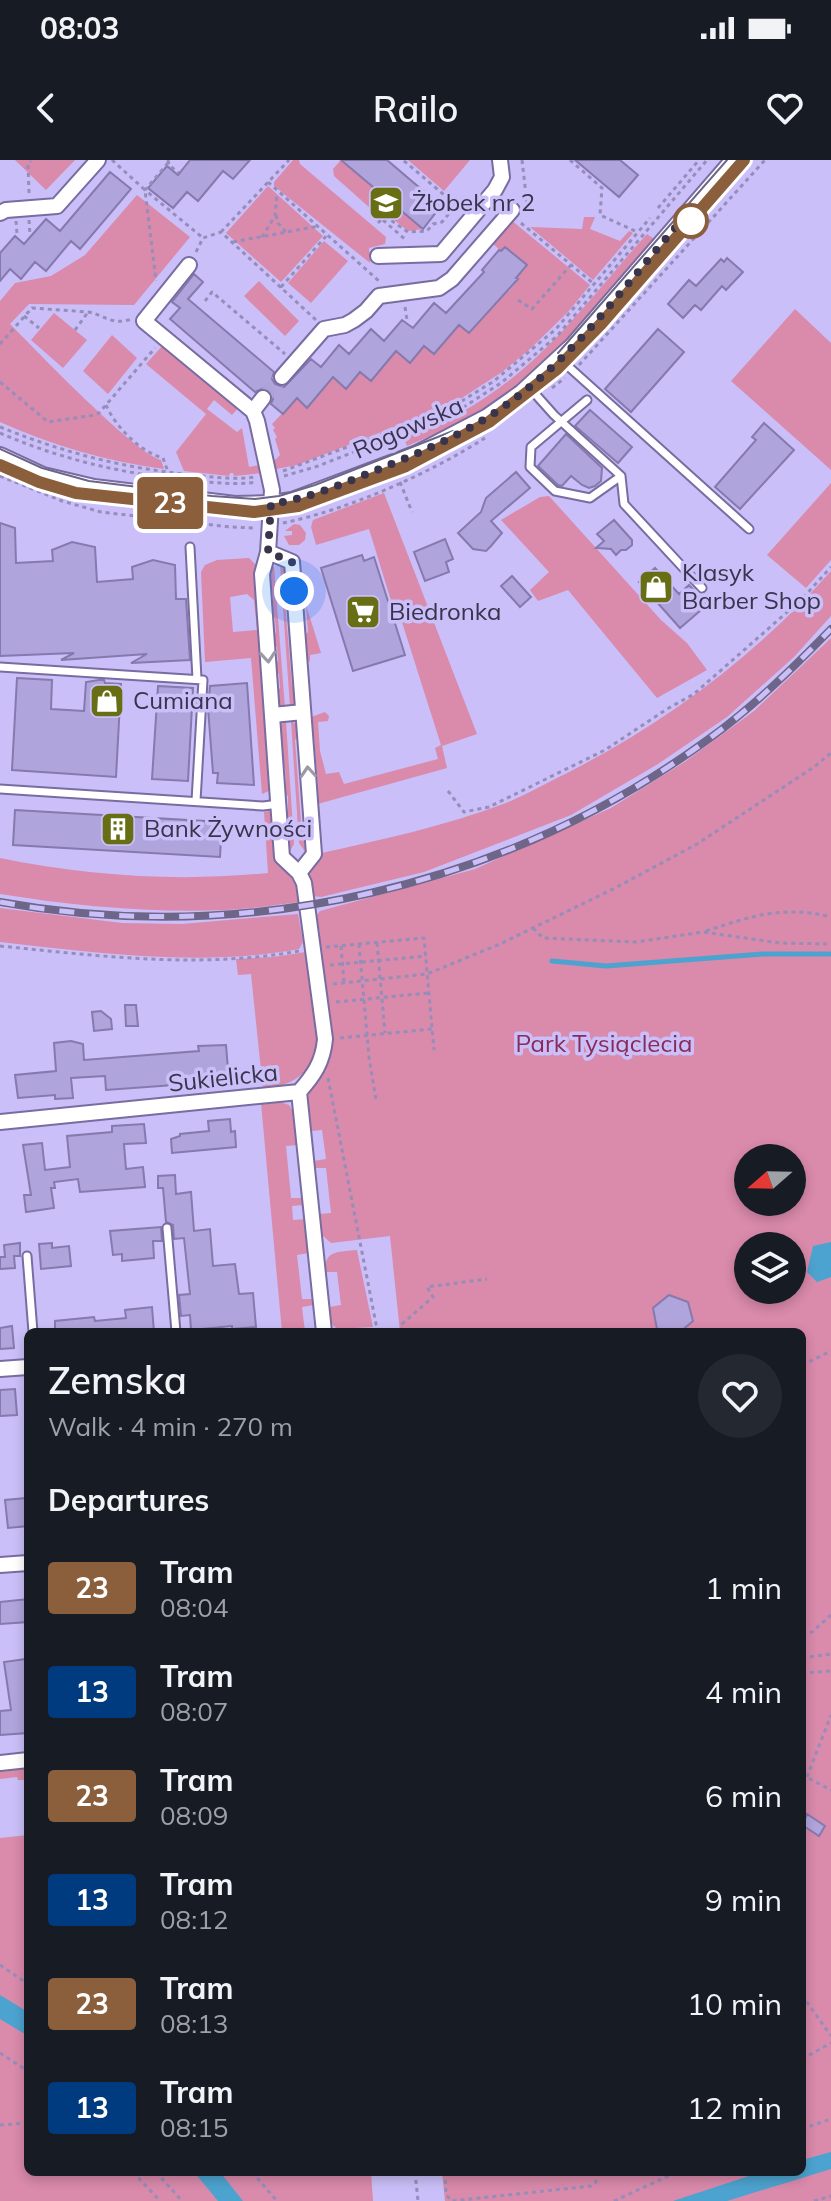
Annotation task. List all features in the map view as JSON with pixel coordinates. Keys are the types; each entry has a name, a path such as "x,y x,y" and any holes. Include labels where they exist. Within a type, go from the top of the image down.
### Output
{"street":[{"path":"0,213 57,206 98,160"},
{"path":"378,256 441,254 495,190 502,177 500,160"},
{"name":"Rogowska","path":"0,456 43,476 75,485 235,505 271,504 323,490 417,454 488,417 560,359 734,160"},
{"path":"282,377 324,329 345,325 366,311 379,296 439,288 452,279 510,212"},
{"path":"189,265 144,321 253,411 263,398"},
{"name":"Sukielicka","path":"0,1122 299,1092 319,1066 325,1039 304,883 299,873 282,857 262,574 268,552 271,479 253,411"},
{"path":"268,552 292,562 314,854 299,873"},
{"path":"273,715 303,712"},
{"path":"299,1092 324,1328"},
{"path":"0,1369 24,1367"},
{"path":"0,1565 24,1563"},
{"path":"0,1763 24,1760"}],"lane":[{"path":"560,359 749,529"},
{"path":"529,387 621,476 624,504 702,588"},
{"path":"587,400 531,447 530,467 555,491 590,498 621,476"},
{"path":"190,547 197,679"},
{"path":"0,667 203,680 196,801"},
{"path":"0,789 263,806 279,804"},
{"path":"167,1228 176,1328"},
{"path":"27,1256 33,1328"}],"path":[{"path":"112,160 203,238"},
{"path":"189,265 203,238 221,232 289,160"},
{"path":"403,160 456,205 442,222 433,224 427,231 408,232 389,219 380,221 407,241"},
{"path":"522,160 528,212"},
{"path":"570,160 602,188 600,215 637,232"},
{"path":"658,208 699,160"},
{"path":"276,475 295,471 456,412 511,375 557,336 707,160"},
{"path":"26,209 28,165 31,161"},
{"path":"167,292 157,282 145,190 168,161 179,173"},
{"path":"268,182 392,293"},
{"path":"262,237 273,221 277,191"},
{"path":"275,210 278,223 286,232"},
{"path":"510,212 594,284"},
{"path":"295,471 457,405 494,381 537,346 573,310 650,218"},
{"path":"233,242 319,226"},
{"path":"221,232 324,329"},
{"path":"281,287 328,234"},
{"path":"518,300 532,309 571,265"},
{"path":"205,301 212,292 294,362"},
{"path":"0,344 32,308 88,312 108,321 147,317"},
{"path":"75,330 88,312"},
{"path":"24,316 39,328"},
{"path":"0,382 48,422 95,415 163,337"},
{"path":"106,405 113,420 152,455 163,458 168,472"},
{"path":"0,427 47,446 92,459 232,481"},
{"path":"0,433 106,468 172,479 232,481 263,478"},
{"path":"295,471 295,480"},
{"path":"0,476 62,501 101,512 259,528"},
{"path":"232,481 235,494"},
{"path":"400,482 412,512"},
{"path":"448,791 464,812 489,807 605,750 694,694 802,599 831,567"},
{"path":"317,986 427,974 533,928 697,844 831,753"},
{"path":"533,928 543,938 636,942 703,932 778,911 810,912 831,917"},
{"path":"703,932 780,943 831,944"},
{"path":"0,946 147,961 274,956 312,949 424,938 434,1050"},
{"path":"377,943 385,1033"},
{"path":"359,944 376,1100"},
{"path":"341,946 344,983"},
{"path":"315,966 426,956"},
{"path":"320,1004 429,992"},
{"path":"325,1039 432,1029"},
{"path":"319,1066 326,1069 378,1328"},
{"path":"457,1276 461,1291"},
{"path":"403,1328 402,1324 433,1297 427,1287 487,1279"},
{"path":"806,1363 831,1351"},
{"path":"806,1633 812,1632 831,1615"},
{"path":"806,1657 831,1654"},
{"path":"806,1673 831,1671"},
{"path":"806,1771 831,1715"},
{"path":"806,1777 831,1790"},
{"path":"0,1965 24,1981"},
{"path":"806,2001 831,2036"},
{"path":"806,2057 831,2043"},
{"path":"0,2053 24,2068"},
{"path":"806,2128 831,2119"},
{"path":"0,2125 24,2123"},
{"path":"137,2176 160,2201"},
{"path":"160,2176 182,2201"},
{"path":"255,2176 277,2201"},
{"path":"415,2176 418,2201"},
{"path":"445,2176 446,2195 452,2201 591,2186 596,2182 595,2176"},
{"path":"614,2201 668,2176"},
{"path":"814,2201 831,2196"}],"green space":[{"path":"15,160 75,160 46,190"},
{"path":"293,160 299,160 386,237 385,244 369,248 370,263 274,186"},
{"path":"341,160 384,196 373,208 334,176 333,169"},
{"path":"408,160 470,160 444,191"},
{"path":"268,186 323,236 281,282 226,233"},
{"path":"137,195 190,237 134,305 29,304 10,324 108,420 161,460 164,469 80,452 0,422 0,301 15,283 51,276 85,255"},
{"path":"392,203 423,229 408,231 389,216 381,214"},
{"path":"584,217 595,217 590,229 620,241 629,231 633,233 593,280 530,227 582,229"},
{"path":"511,220 590,285 568,312 502,372 451,405 297,465 271,470 270,465 280,455 272,424 297,398 307,407 333,377 346,388 360,372 396,351 410,363 424,346 435,354 459,325 469,333 506,289 509,291 518,280 505,247 501,251 491,242"},
{"path":"647,234 654,239 585,319 530,375 473,415 407,446 403,436 460,413 489,395 539,354"},
{"path":"324,241 348,261 311,303 288,283"},
{"path":"259,281 299,321 285,336 244,296"},
{"path":"795,309 831,343 831,470 731,381"},
{"path":"54,313 87,340 63,368 31,340"},
{"path":"112,335 137,358 108,394 83,371"},
{"path":"164,344 239,407 232,415 214,400 207,409 237,432 242,428 249,467 260,465 262,473 234,476 230,473 229,476 184,471 176,452 206,414 146,364"},
{"path":"831,483 831,560 806,588 767,555"},
{"path":"384,493 477,734 442,746 447,768 314,805 313,796 318,790 314,736 309,731 311,717 325,712 329,716 328,721 318,722 320,751 326,774 339,772 344,784 438,759 435,748 441,745 369,529 316,545 311,527 313,520"},
{"path":"549,496 661,620 687,643 707,670 657,698 568,590 538,601 530,590 549,572 501,520 540,497"},
{"path":"294,524 300,525 306,533 305,540 299,545 289,545 284,536 292,535 292,531 285,531"},
{"path":"249,558 257,566 273,789 262,794 251,658 205,662 201,572 205,565 217,560","holes":["247,594 254,600 257,630 233,632 230,597"]},
{"path":"280,565 287,570 289,585 284,591 292,686 297,692 296,704 290,707"},
{"path":"274,566 285,708 278,705 275,694 280,688 279,674 274,670 278,660 277,647 272,642 276,632 275,619 271,615 273,597 267,586 270,568"},
{"path":"831,571 831,616 794,657 727,717 658,764 571,815 424,872 321,897 311,896 307,879 317,854 436,826 506,803 594,759 668,714 737,662"},
{"path":"306,605 321,653 310,655 310,662 305,657 302,638 308,632"},
{"name":"Park Tysiąclecia","path":"831,638 831,2201 445,2201 442,2176 806,2176 806,1328 400,1328 390,1236 331,1243 322,1235 319,1214 331,1213 326,1168 315,1168 314,1161 326,1159 322,1130 311,1131 308,1101 309,1092 328,1060 331,1045 316,916 320,911 475,869 611,808 686,761 754,711"},
{"path":"286,721 294,844 288,854 285,844 290,831 284,814 288,809 288,796 282,791 286,782 285,768 281,764 283,745 277,733 279,726"},
{"path":"291,721 298,725 301,733 295,740 302,836 308,842 309,850 306,853 299,843"},
{"path":"264,812 273,814 282,866 299,888 299,902 198,911 84,905 0,894 0,858 134,876 201,877 268,873"},
{"path":"0,908 122,923 182,924 298,914 303,942 299,949 188,958 111,954 0,942"},
{"path":"306,952 317,1018 318,1038 314,1056 305,1071 288,1083 263,1090 251,974 238,975 236,959"},
{"path":"277,1101 289,1105 294,1113 298,1145 286,1146 291,1198 304,1198 304,1205 292,1206 293,1220 306,1219 309,1253 297,1255 302,1299 314,1299 314,1305 302,1307 305,1328 282,1328 261,1103"},
{"path":"357,1250 373,1327 336,1328 331,1323 329,1307 341,1305 337,1272 326,1272 326,1265 330,1256"},
{"path":"24,1767 24,1780 17,1777 0,1779 0,1769"},
{"path":"24,1835 24,2176 371,2176 373,2201 0,2201 0,1838"}],"water":[{"path":"831,1242 831,1277 817,1282 807,1272 813,1246"},
{"path":"0,1995 24,2010 24,2034 0,2019"},
{"path":"831,2152 831,2169 727,2201 673,2201 749,2176 806,2176 806,2159"},
{"path":"197,2176 223,2176 243,2201 218,2201"}],"building":[{"path":"190,160 250,160 233,179 223,171 198,201 187,192 173,208 148,188 167,166 178,175"},
{"path":"341,160 387,160 441,206 423,229"},
{"path":"575,160 620,160 638,175 619,197"},
{"path":"110,172 131,189 80,249 71,241 46,271 35,262 21,279 10,269 0,281 0,253 15,236 24,244 46,219 60,231"},
{"path":"505,247 527,265 469,333 459,325 434,354 424,346 410,363 396,351 371,381 360,372 346,389 333,377 307,408 297,398 283,414 271,404 270,391 264,388 255,392 170,319 180,308 172,302 194,274 203,282 188,299 274,372 272,379 275,384 284,387 311,359 321,367 339,345 349,354 371,329 384,341 402,320 413,328 434,303 446,313 484,272 482,270 499,250"},
{"path":"727,258 743,272 726,290 722,286 701,310 695,305 683,318 668,304 689,280 696,286 721,259 724,262"},
{"path":"658,329 684,352 631,412 605,389"},
{"path":"590,410 632,447 618,463 575,426"},
{"path":"764,423 794,450 740,509 715,487 756,440 752,437"},
{"path":"566,434 602,468 601,481 595,486 589,488 571,476 562,486 558,485 538,466"},
{"path":"516,472 530,488 491,521 502,533 491,546 486,551 473,549 458,533 481,512 486,498"},
{"path":"614,520 632,540 632,545 616,555 611,549 596,548 604,541 597,534"},
{"path":"0,523 15,528 16,563 53,561 52,550 72,542 95,547 97,582 133,579 132,567 153,560 175,565 176,599 186,599 190,660 131,663 147,654 61,660 74,653 0,656"},
{"path":"445,539 453,559 446,562 449,572 425,581 414,552"},
{"name":"Biedronka","path":"362,555 364,561 374,557 405,655 353,671 321,568"},
{"path":"655,568 679,594 689,585 707,605 680,628 639,582"},
{"path":"512,576 531,597 520,607 501,586"},
{"path":"17,678 52,680 51,709 84,711 86,682 104,680 105,683 121,684 116,777 12,770"},
{"path":"247,683 254,785 217,783 218,773 213,773 208,708 210,686"},
{"path":"158,686 193,688 188,781 152,779"},
{"name":"Bank Żywności","path":"15,810 222,822 220,857 13,845"},
{"path":"125,1005 136,1005 138,1026 126,1026"},
{"path":"101,1011 111,1019 112,1029 94,1031 92,1012"},
{"path":"71,1041 83,1044 84,1060 199,1051 198,1046 226,1045 229,1081 106,1090 105,1076 71,1078 73,1098 55,1099 55,1095 18,1098 15,1075 56,1071 54,1043"},
{"path":"230,1119 236,1147 172,1153 171,1139 180,1134 209,1131 208,1121"},
{"path":"144,1124 146,1143 124,1144 126,1169 143,1167 145,1187 80,1192 78,1179 54,1182 55,1188 51,1188 54,1208 26,1212 24,1195 31,1195 23,1145 42,1143 45,1170 70,1167 67,1136 112,1132 112,1126"},
{"path":"175,1175 176,1194 191,1192 194,1231 210,1229 213,1266 235,1264 239,1294 253,1293 256,1327 191,1328 190,1315 181,1316 179,1295 190,1294 184,1238 174,1239 173,1225 166,1222 163,1188 158,1188 158,1176"},
{"path":"161,1227 162,1241 153,1241 154,1258 122,1261 122,1254 113,1255 110,1231"},
{"path":"20,1243 20,1256 14,1256 15,1268 0,1269 0,1257 5,1257 4,1245"},
{"path":"52,1243 52,1248 69,1246 71,1266 41,1269 39,1244"},
{"path":"669,1295 688,1302 693,1321 685,1328 657,1328 653,1308"},
{"path":"152,1307 154,1328 55,1328 55,1321 126,1318 125,1310"},
{"path":"12,1326 14,1348 0,1349 0,1328"},
{"path":"15,1389 17,1415 0,1416 0,1390"},
{"path":"24,1498 24,1526 8,1528 5,1500"},
{"path":"24,1599 24,1622 0,1624 0,1602"},
{"path":"24,1659 24,1733 0,1735 0,1711 11,1710 4,1662"},
{"path":"807,1814 825,1826 819,1836 806,1828"}],"waterway":[{"path":"552,961 606,966 763,954 831,954"}],"tunnel":[{"path":"263,398 282,377"}],"tram line":[{"path":"558,353 727,160"},
{"path":"0,465 39,482 76,493 254,512 298,506 406,466 489,422 557,369 601,324 744,160"},
{"name":"23","path":"0,465 39,482 76,493 254,512 282,510 313,502 406,466 489,422 557,369 601,324 744,160"},
{"path":"0,449 42,468 89,481 255,499 279,496 315,485 453,431"}],"railway":[{"path":"0,902 93,914 187,916 280,909 372,893 461,867 548,833 631,790 726,726 773,686 831,629"}],"place":[{"name":"Żłobek nr 2","path":"386,203"},
{"name":"Klasyk Barber Shop","path":"656,587"},
{"name":"Biedronka","path":"363,612"},
{"name":"Cumiana","path":"107,701"},
{"name":"Bank Żywności","path":"118,829"}],"route":[{"path":"294,591 292,562 268,552 271,504 292,501 417,454 488,417 537,381 560,359 676,227 691,221"}]}
